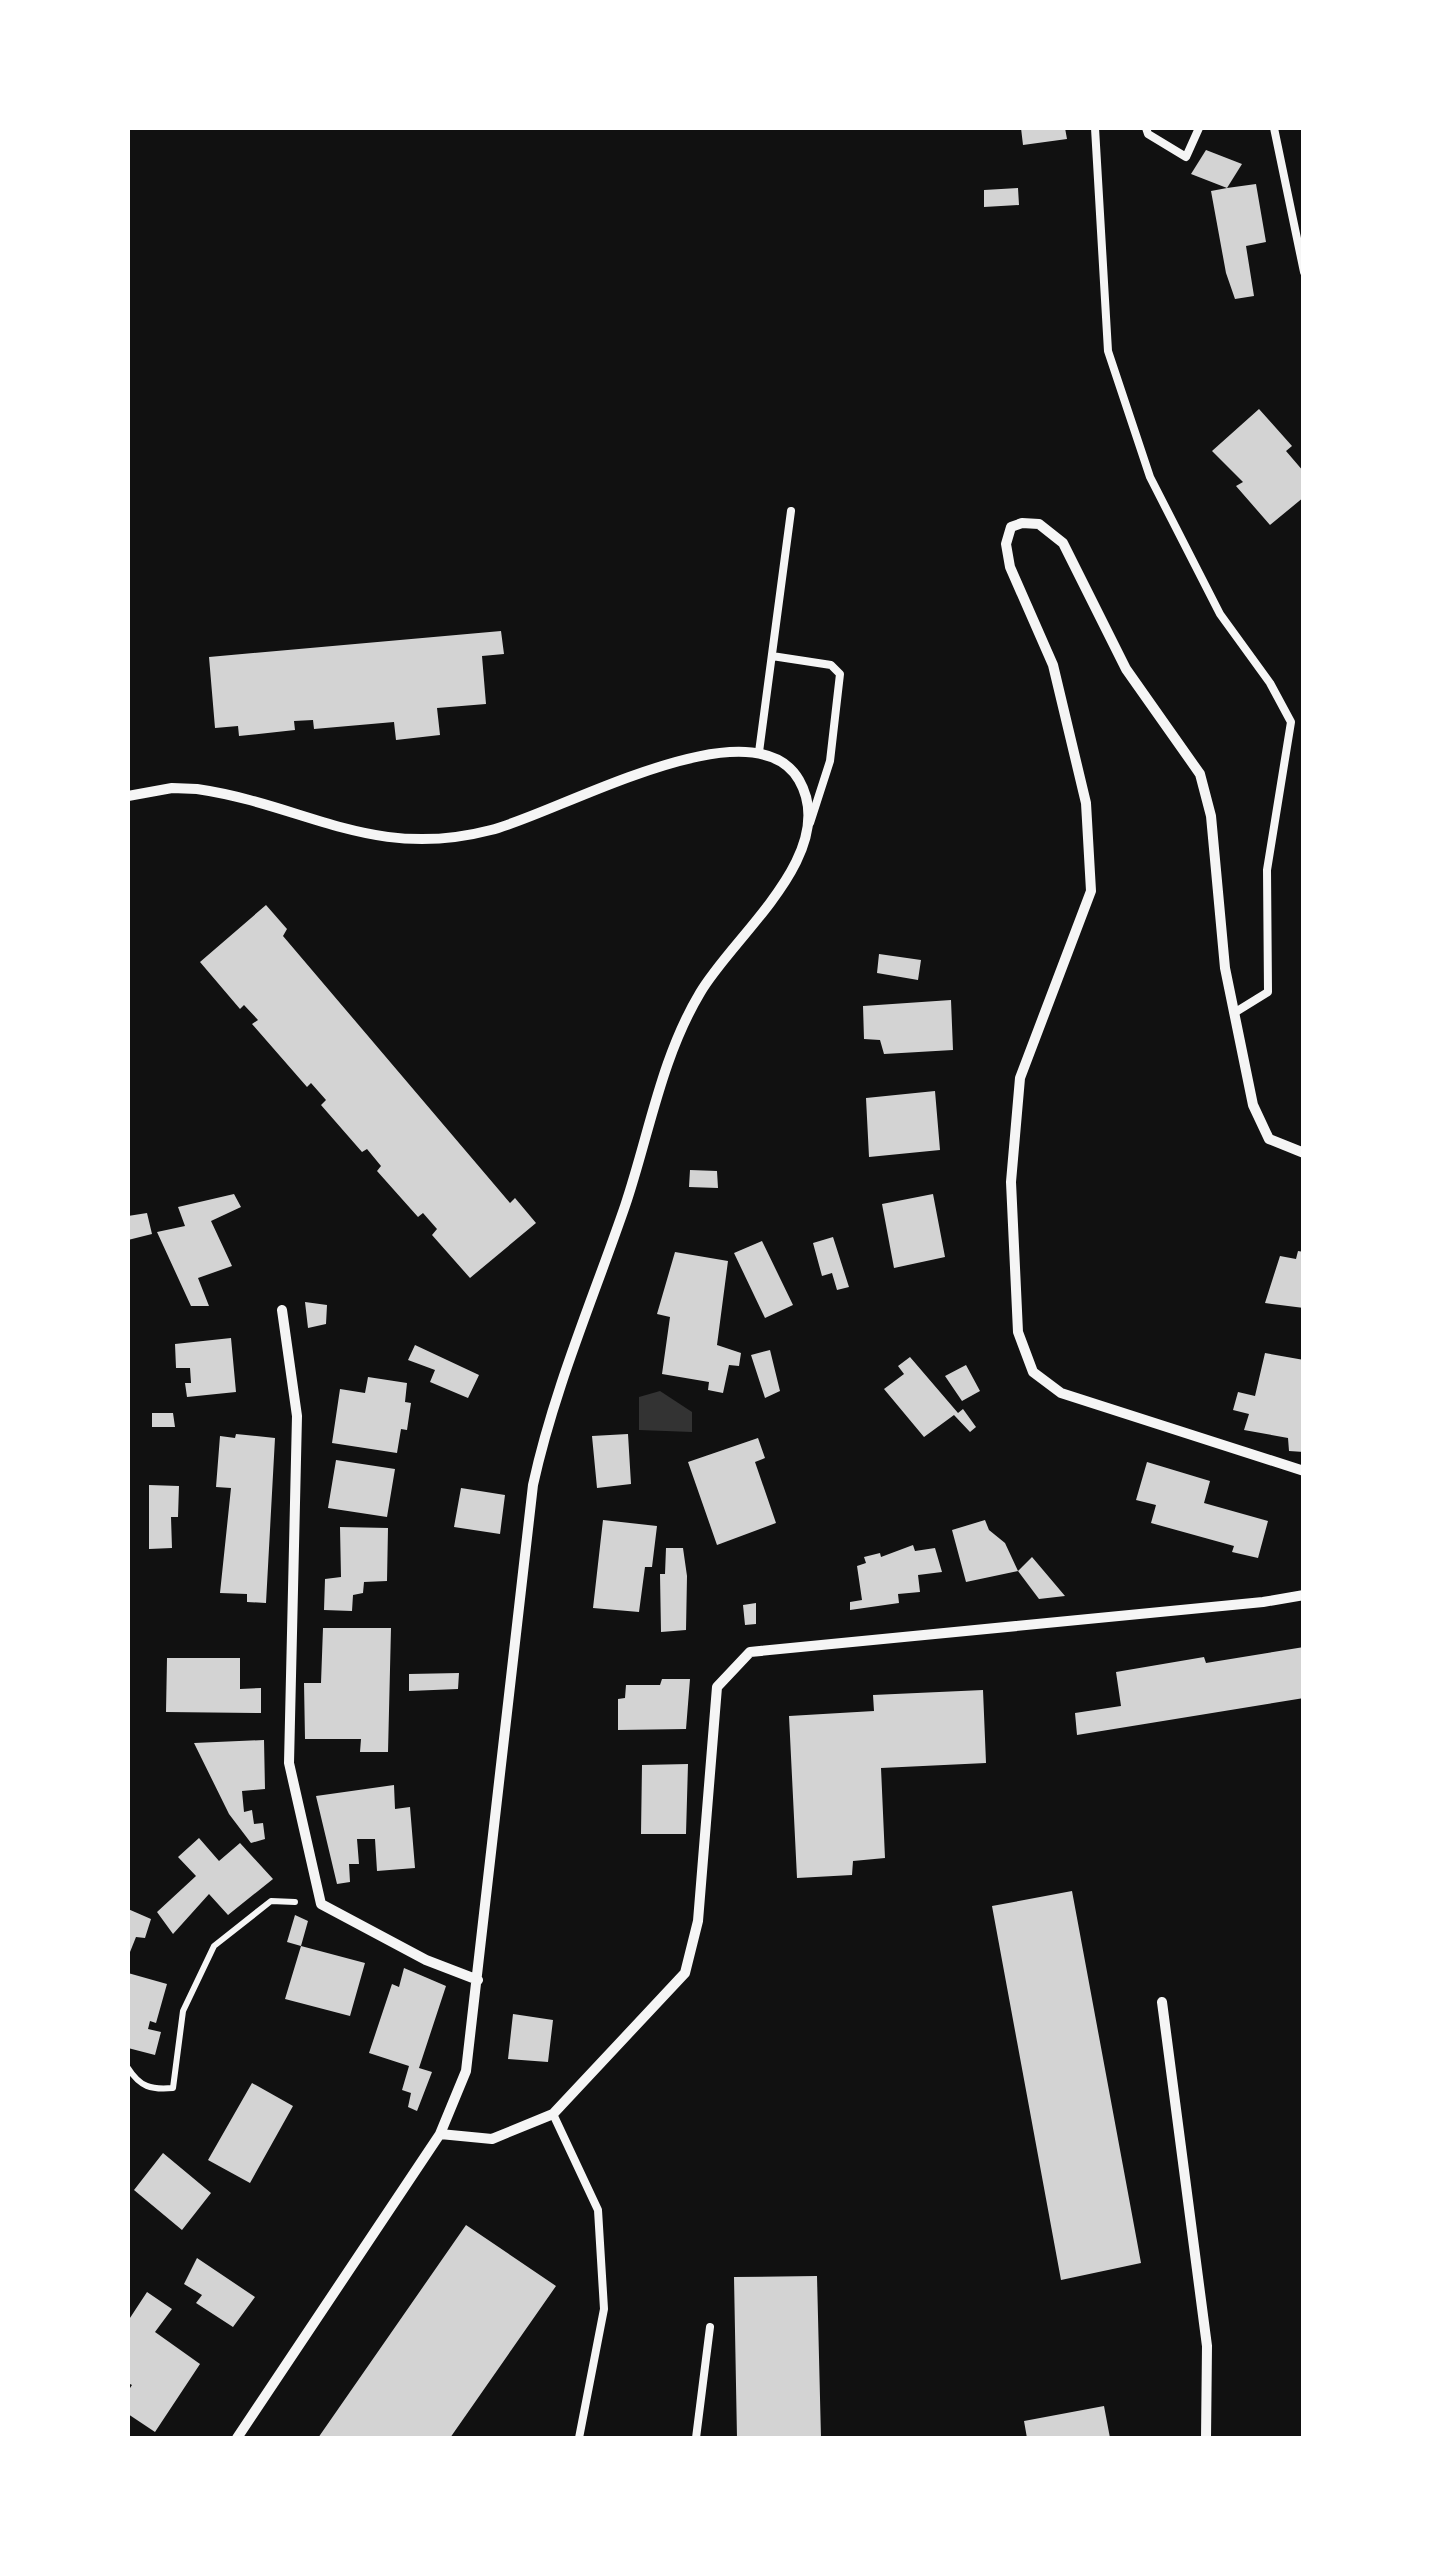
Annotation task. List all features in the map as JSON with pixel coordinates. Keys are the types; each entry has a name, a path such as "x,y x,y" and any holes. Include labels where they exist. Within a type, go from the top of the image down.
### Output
{"street":[{"path":"1304,1153 1269,1139 1253,1106 1225,968 1211,816 1200,774 1126,670 1063,542 1039,524 1011,527 1006,544 1010,567 1053,664 1086,802 1090,891 1020,1078 1011,1182 1018,1332 1032,1372 1061,1393 1304,1471"},
{"path":"128,796 172,788 197,789 363,835 403,840 453,838 494,830 712,752 738,750 776,758 794,770 804,788 810,822 804,847 791,872 700,991 678,1036 626,1203 544,1437 534,1486 466,2070 440,2134 237,2438"},
{"path":"282,1310 297,1416 288,1762 321,1904 426,1960 478,1980"},
{"path":"440,2134 492,2139 553,2114 685,1973 698,1921 717,1687 750,1652 1304,1595"},
{"path":"1162,2002 1206,2346 1206,2438"}],"lane":[{"path":"1095,128 1108,352 1150,477 1220,614 1270,684 1291,722 1266,870 1268,992 1234,1013"},
{"path":"1146,128 1148,134 1186,157 1199,128"},
{"path":"1274,128 1304,272"},
{"path":"758,752 792,511"},
{"path":"772,656 831,665 840,674 830,760 810,822"},
{"path":"553,2114 598,2210 604,2309 579,2438"},
{"path":"696,2438 710,2327"}],"path":[{"path":"128,2068 136,2081 151,2090 172,2088 183,2011 214,1946 271,1901 321,1904"}],"shaded area":[{"path":"660,1391 692,1412 692,1432 639,1430 639,1397"}],"building":[{"path":"1021,128 1065,128 1067,139 1023,145"},
{"path":"1206,150 1242,164 1227,188 1191,174"},
{"path":"1256,184 1266,242 1246,246 1254,296 1235,299 1226,273 1211,191"},
{"path":"1018,188 1019,205 984,207 984,190"},
{"path":"1259,409 1292,446 1286,451 1304,472 1304,497 1270,525 1236,486 1243,482 1212,451"},
{"path":"501,631 504,654 482,656 486,704 437,708 440,735 396,740 394,722 314,729 313,720 294,721 295,730 239,736 238,726 215,728 209,657"},
{"path":"266,905 287,929 283,936 510,1203 515,1198 536,1223 470,1278 432,1235 437,1229 423,1213 418,1217 377,1171 381,1166 367,1149 362,1152 321,1105 326,1100 311,1083 307,1087 252,1024 258,1020 244,1005 240,1009 200,962"},
{"path":"879,954 921,960 918,980 877,973"},
{"path":"951,1000 953,1050 884,1054 880,1040 864,1039 863,1006"},
{"path":"935,1091 940,1150 869,1157 866,1098"},
{"path":"690,1170 717,1171 718,1188 689,1187"},
{"path":"234,1194 241,1207 211,1221 232,1266 198,1278 209,1306 191,1306 157,1232 185,1226 178,1207"},
{"path":"933,1194 945,1257 894,1268 882,1204"},
{"path":"147,1213 152,1234 128,1240 128,1216"},
{"path":"833,1237 849,1287 837,1290 832,1273 822,1276 813,1243"},
{"path":"762,1241 793,1305 765,1318 734,1253"},
{"path":"1298,1251 1304,1252 1304,1308 1265,1303 1280,1256 1296,1259"},
{"path":"675,1252 728,1261 717,1345 741,1353 739,1366 729,1365 723,1393 708,1390 709,1382 662,1374 670,1317 657,1314"},
{"path":"305,1302 327,1305 326,1324 308,1328"},
{"path":"231,1338 236,1392 187,1397 185,1383 191,1383 190,1368 176,1368 175,1344"},
{"path":"415,1345 479,1375 468,1398 430,1382 435,1370 408,1360"},
{"path":"770,1350 780,1391 765,1398 751,1355"},
{"path":"1265,1353 1304,1360 1304,1452 1289,1451 1288,1438 1244,1430 1249,1414 1233,1410 1238,1392 1255,1396"},
{"path":"910,1357 958,1413 963,1409 976,1427 970,1432 954,1415 924,1437 884,1389 904,1374 898,1366"},
{"path":"966,1365 980,1391 962,1401 945,1376"},
{"path":"368,1377 407,1383 405,1402 411,1403 407,1430 401,1429 397,1453 332,1443 340,1389 365,1393"},
{"path":"152,1413 173,1413 175,1427 152,1427"},
{"path":"236,1434 275,1438 266,1603 247,1602 247,1594 220,1593 231,1488 216,1487 220,1436 235,1438"},
{"path":"628,1434 631,1484 597,1488 592,1436"},
{"path":"758,1438 765,1458 755,1462 776,1523 717,1545 688,1462"},
{"path":"336,1460 395,1469 387,1517 328,1508"},
{"path":"1147,1462 1210,1481 1204,1503 1268,1521 1258,1558 1232,1552 1234,1546 1151,1523 1156,1505 1136,1500"},
{"path":"149,1485 179,1486 178,1517 171,1517 172,1548 149,1549"},
{"path":"461,1488 505,1495 500,1534 454,1527"},
{"path":"603,1520 657,1526 652,1567 645,1567 639,1612 593,1608"},
{"path":"985,1520 989,1530 1005,1543 1018,1571 966,1582 952,1530"},
{"path":"340,1527 388,1528 387,1581 364,1582 363,1593 353,1595 352,1611 324,1610 325,1579 341,1577"},
{"path":"913,1545 915,1551 935,1548 942,1572 918,1575 920,1592 898,1594 899,1603 850,1610 850,1602 862,1600 857,1566 866,1563 864,1557 880,1553 881,1557"},
{"path":"666,1548 683,1548 686,1630 661,1632 660,1574 665,1574"},
{"path":"1032,1557 1065,1596 1039,1599 1018,1571"},
{"path":"756,1603 756,1624 745,1625 743,1605"},
{"path":"323,1628 391,1628 388,1752 360,1752 361,1739 305,1739 304,1683 321,1683"},
{"path":"1304,1647 1304,1698 1077,1735 1075,1713 1121,1706 1116,1672 1204,1657 1206,1663"},
{"path":"167,1658 240,1658 240,1689 261,1688 261,1713 166,1712"},
{"path":"459,1673 458,1689 409,1691 409,1674"},
{"path":"662,1679 690,1679 686,1729 618,1730 618,1699 625,1698 626,1685 660,1685"},
{"path":"983,1690 986,1763 881,1768 885,1858 853,1861 852,1875 797,1878 789,1716 874,1711 873,1695"},
{"path":"264,1740 265,1789 242,1791 244,1812 252,1810 254,1824 263,1823 265,1839 251,1843 229,1814 194,1743"},
{"path":"688,1764 686,1834 641,1834 642,1765"},
{"path":"394,1785 395,1809 410,1807 415,1868 377,1871 375,1839 357,1839 359,1864 349,1864 350,1882 337,1884 316,1796"},
{"path":"199,1838 219,1861 240,1843 273,1879 228,1915 209,1894 173,1934 157,1912 196,1876 178,1857"},
{"path":"1072,1891 1141,2263 1061,2280 992,1906"},
{"path":"128,1909 151,1919 145,1938 136,1937 128,1957"},
{"path":"295,1915 308,1921 301,1946 287,1942"},
{"path":"301,1946 365,1963 350,2016 285,1999"},
{"path":"404,1968 446,1986 419,2068 432,2072 417,2111 408,2107 411,2093 402,2090 409,2066 369,2053 392,1984 399,1987"},
{"path":"128,1973 167,1984 156,2023 150,2021 148,2029 161,2032 155,2055 128,2048"},
{"path":"513,2014 553,2020 548,2062 508,2059"},
{"path":"252,2083 293,2106 250,2183 208,2160"},
{"path":"163,2153 211,2193 182,2230 134,2190"},
{"path":"466,2225 556,2286 450,2438 318,2438"},
{"path":"197,2258 255,2297 233,2327 196,2303 202,2295 184,2284"},
{"path":"817,2276 821,2438 737,2438 734,2277"},
{"path":"147,2292 172,2309 155,2332 200,2364 155,2432 128,2414 128,2391 132,2385 128,2383 128,2321"},
{"path":"1104,2406 1110,2438 1027,2438 1024,2421"}]}
